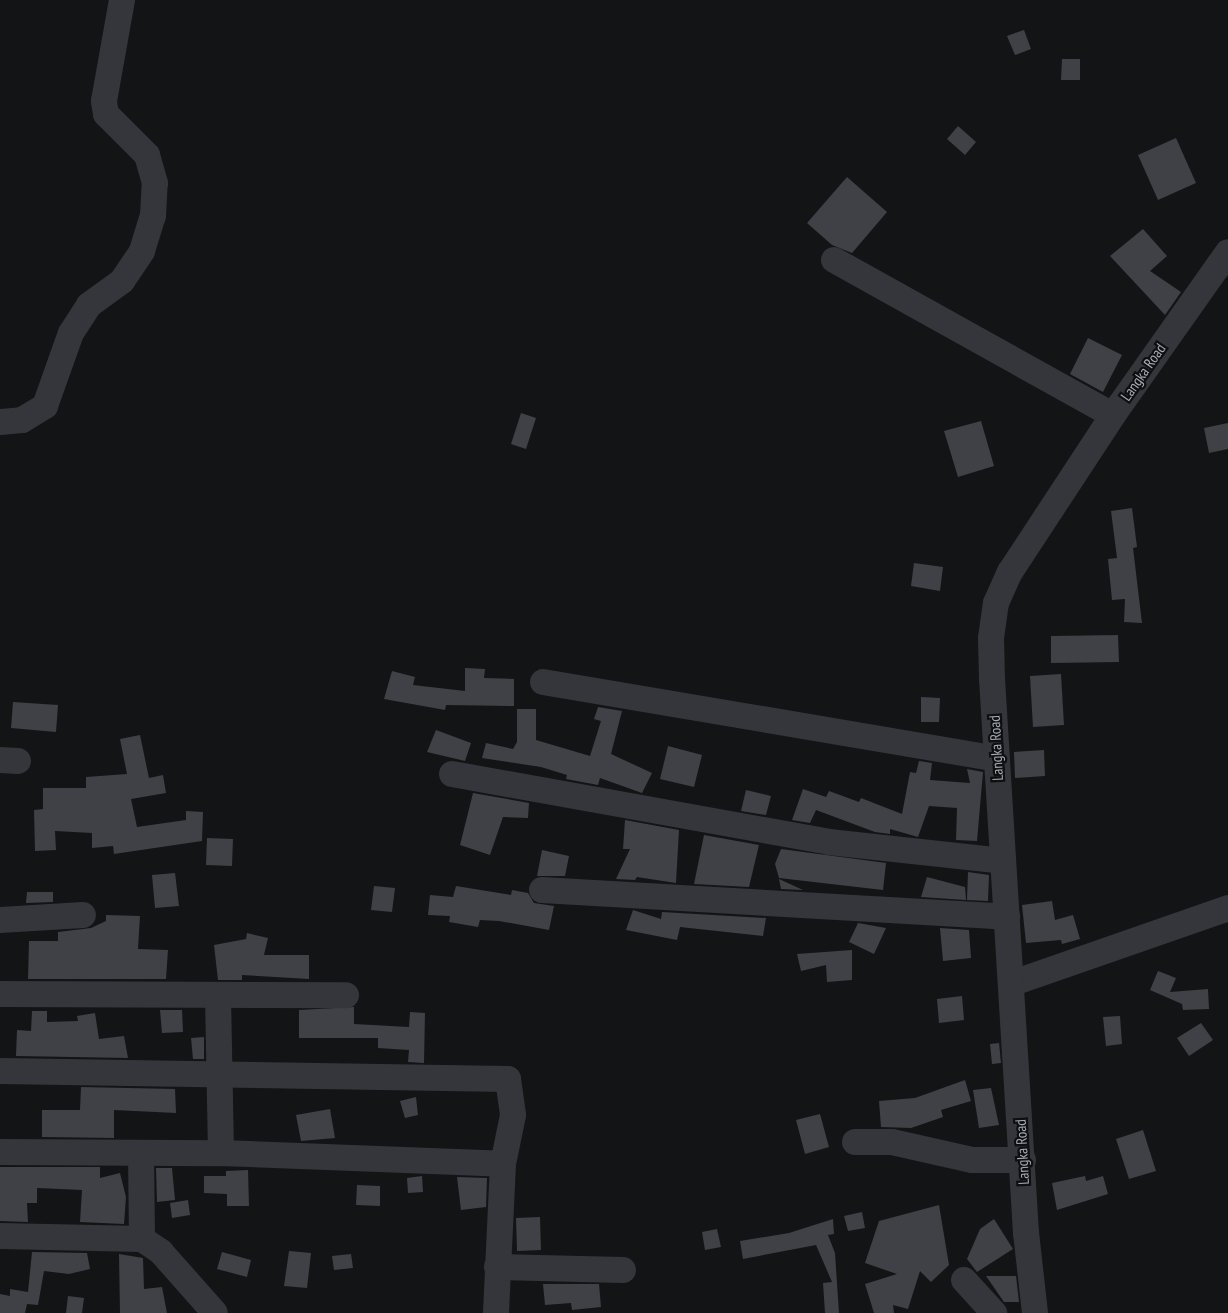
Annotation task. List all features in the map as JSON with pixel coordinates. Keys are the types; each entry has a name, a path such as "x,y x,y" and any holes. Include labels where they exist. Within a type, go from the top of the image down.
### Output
{"street":[{"path":"0,422 22,420 45,406 70,333 89,305 122,281 142,251 153,216 156,183 147,155 106,114 122,0"},
{"name":"Langka Road","path":"1035,1313 1023,1160 997,759 991,638 996,603 1010,572 1113,415 1228,252"},
{"path":"834,260 1113,415"},
{"path":"543,682 997,759"},
{"path":"452,774 829,842 1003,860"},
{"path":"542,890 1007,917"},
{"path":"1013,983 1228,908"},
{"path":"0,920 83,915"},
{"path":"0,994 346,995"},
{"path":"218,996 218,1077 221,1153"},
{"path":"0,1071 218,1077 502,1077 511,1085 513,1115 503,1164 496,1313"},
{"path":"855,1142 892,1142 972,1160 1023,1160"},
{"path":"0,1152 221,1153 503,1164"},
{"path":"141,1154 142,1239"},
{"path":"0,1236 142,1239 168,1258 215,1313"},
{"path":"497,1267 623,1270"},
{"path":"964,1280 994,1313"}],"building":[{"path":"1024,30 1031,49 1015,55 1007,36"},
{"path":"1062,59 1080,59 1080,80 1061,80"},
{"path":"958,126 976,142 965,155 947,139"},
{"path":"1176,138 1196,183 1158,200 1138,155"},
{"path":"847,177 887,212 852,253 832,245 807,223"},
{"path":"1143,229 1167,256 1150,271 1181,292 1165,315 1110,256"},
{"path":"1088,338 1122,355 1103,392 1070,374"},
{"path":"521,413 536,418 526,449 511,444"},
{"path":"981,421 994,466 958,477 944,431"},
{"path":"1228,423 1228,449 1209,453 1204,428"},
{"path":"1132,508 1137,547 1133,548 1142,623 1124,622 1125,599 1112,600 1108,559 1117,558 1111,511"},
{"path":"914,563 943,567 940,591 911,586"},
{"path":"1118,635 1119,662 1051,663 1051,636"},
{"path":"465,668 485,669 484,678 514,679 514,706 446,705 445,710 384,699 392,671 415,677 413,685 465,691"},
{"path":"1061,674 1064,725 1033,727 1030,676"},
{"path":"921,697 940,698 939,722 921,722"},
{"path":"13,702 58,705 56,732 11,728"},
{"path":"598,707 622,711 611,754 652,773 642,793 600,778 598,785 566,779 567,775 541,767 482,758 486,743 513,749 517,742 517,709 536,709 536,740 590,756 601,721 594,719"},
{"path":"436,730 471,743 465,761 427,752"},
{"path":"140,735 149,778 163,775 166,793 131,799 137,827 186,820 186,811 203,812 202,841 114,854 113,846 92,848 92,833 55,831 56,850 35,851 34,810 43,809 43,788 86,788 86,777 127,774 120,739"},
{"path":"668,746 702,755 694,787 660,779"},
{"path":"1044,750 1045,776 1015,778 1014,752"},
{"path":"919,761 932,763 930,780 970,783 967,769 983,772 977,841 956,840 957,808 929,806 918,837 890,829 890,834 875,832 816,810 810,823 792,820 803,789 826,797 829,791 859,802 861,798 902,814 910,772 916,773"},
{"path":"746,790 771,796 766,815 741,811"},
{"path":"473,793 529,803 528,818 503,817 490,855 460,845"},
{"path":"625,820 679,830 676,883 637,877 635,880 616,879 630,849 623,849"},
{"path":"704,835 759,845 749,887 694,884"},
{"path":"207,838 233,839 232,866 206,865"},
{"path":"781,849 886,863 883,890 779,878 775,864"},
{"path":"542,850 569,856 565,876 537,876"},
{"path":"968,872 989,875 988,901 967,900"},
{"path":"175,873 179,906 155,908 152,875"},
{"path":"927,877 965,887 966,900 921,897"},
{"path":"779,879 803,890 781,889"},
{"path":"374,886 395,888 392,912 371,910"},
{"path":"456,886 511,895 512,890 528,893 534,903 554,906 549,930 499,921 480,920 478,927 449,922 450,916 428,915 430,895 453,897"},
{"path":"27,892 53,892 53,902 26,903"},
{"path":"1052,901 1055,920 1073,915 1080,939 1062,944 1061,940 1026,943 1022,905"},
{"path":"633,910 661,919 662,912 766,918 763,936 680,927 677,940 626,930"},
{"path":"106,915 140,916 138,949 168,950 166,979 28,979 29,941 58,941 58,932 91,928 106,921"},
{"path":"858,923 886,928 874,954 849,942"},
{"path":"940,928 969,930 971,958 943,961"},
{"path":"247,933 268,938 264,955 309,955 309,979 242,975 242,980 218,980 214,945 246,939"},
{"path":"852,950 852,980 827,982 826,965 801,971 797,954"},
{"path":"1158,971 1176,978 1170,992 1208,989 1209,1009 1183,1010 1182,1004 1150,990"},
{"path":"962,996 964,1020 939,1023 937,999"},
{"path":"354,1007 354,1024 409,1027 410,1012 425,1013 424,1063 408,1062 409,1050 378,1048 378,1038 299,1038 299,1010"},
{"path":"160,1010 182,1010 183,1032 162,1033"},
{"path":"32,1011 47,1011 47,1022 78,1021 77,1016 95,1013 99,1039 124,1036 128,1058 16,1056 17,1030 31,1031"},
{"path":"1120,1016 1122,1044 1106,1046 1103,1017"},
{"path":"1201,1023 1213,1040 1189,1056 1177,1038"},
{"path":"204,1037 204,1059 193,1059 191,1038"},
{"path":"999,1043 1001,1063 992,1064 990,1044"},
{"path":"965,1080 971,1101 941,1110 943,1117 911,1128 881,1127 879,1101 915,1098"},
{"path":"81,1087 175,1089 176,1113 114,1110 114,1138 42,1137 42,1110 80,1110"},
{"path":"991,1088 999,1125 979,1128 973,1090"},
{"path":"416,1097 418,1115 405,1118 400,1101"},
{"path":"330,1109 335,1138 301,1141 296,1115"},
{"path":"820,1114 829,1147 805,1154 796,1120"},
{"path":"1143,1130 1156,1171 1129,1179 1116,1139"},
{"path":"0,1167 100,1167 100,1178 120,1173 126,1197 124,1224 80,1222 82,1190 37,1188 37,1203 27,1203 28,1222 0,1221"},
{"path":"156,1168 172,1168 175,1200 157,1202"},
{"path":"248,1170 249,1206 227,1206 227,1194 204,1193 204,1176 226,1176 226,1171"},
{"path":"422,1176 423,1192 408,1193 407,1178"},
{"path":"1085,1176 1086,1181 1103,1176 1108,1194 1057,1210 1052,1183"},
{"path":"457,1177 487,1178 486,1207 461,1210"},
{"path":"357,1185 380,1186 380,1206 356,1205"},
{"path":"188,1200 190,1215 172,1218 170,1203"},
{"path":"939,1205 949,1265 931,1282 920,1271 908,1309 893,1305 894,1313 874,1313 865,1284 897,1274 865,1263 879,1221"},
{"path":"862,1212 865,1228 848,1231 844,1216"},
{"path":"540,1217 541,1250 517,1251 516,1218"},
{"path":"833,1219 834,1234 828,1235 835,1253 839,1313 825,1313 823,1283 832,1282 816,1245 743,1259 740,1241 789,1233"},
{"path":"994,1219 1013,1249 977,1272 967,1259 980,1229"},
{"path":"717,1229 721,1247 705,1250 702,1232"},
{"path":"289,1251 311,1253 307,1288 284,1286"},
{"path":"32,1252 87,1253 90,1269 69,1274 44,1271 38,1305 27,1304 25,1313 0,1313 0,1294 10,1296 10,1289 28,1292"},
{"path":"222,1252 251,1260 247,1277 217,1269"},
{"path":"119,1254 143,1258 144,1289 162,1287 167,1313 120,1313"},
{"path":"351,1254 353,1268 334,1270 332,1256"},
{"path":"986,1276 1016,1276 1019,1302 1004,1302"},
{"path":"543,1284 599,1284 601,1307 572,1310 571,1303 545,1305"},
{"path":"68,1296 84,1298 82,1313 66,1313"}]}
